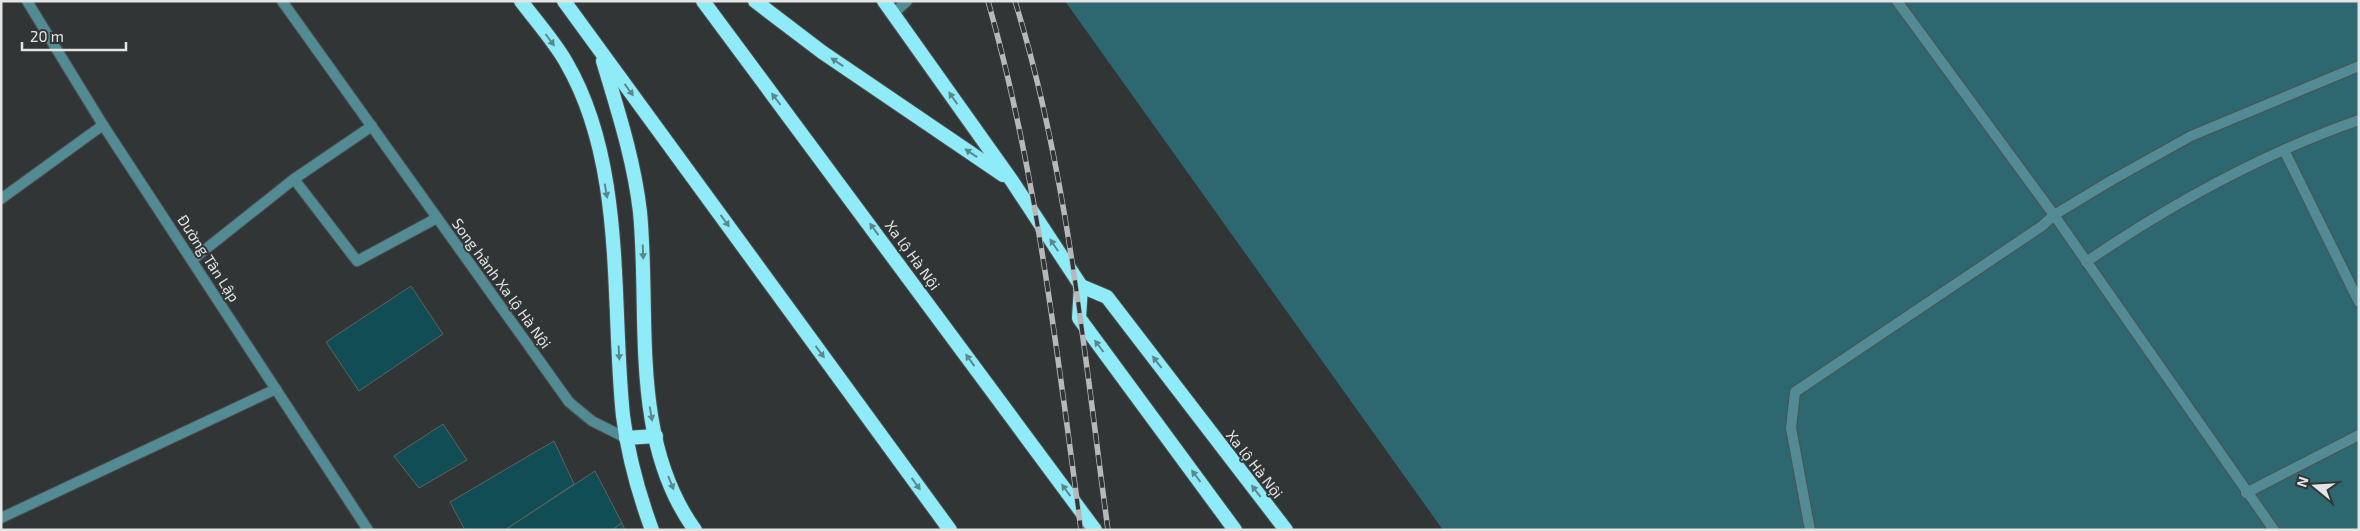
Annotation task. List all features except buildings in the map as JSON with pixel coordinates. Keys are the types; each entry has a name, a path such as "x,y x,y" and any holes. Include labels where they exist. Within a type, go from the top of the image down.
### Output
{"highway":[{"path":"521,1 566,62 586,107 599,149 610,212 626,438 640,499 652,530"},
{"path":"564,1 950,530"},
{"name":"Xa lộ Hà Nội","path":"703,1 1095,530"},
{"path":"756,1 822,52 1012,181"},
{"path":"884,1 1012,181 1081,286 1079,318 1235,530"},
{"path":"600,51 633,163 642,244 647,382 656,436 671,484 695,530"},
{"name":"Xa lộ Hà Nội","path":"1081,286 1107,296 1286,530"},
{"path":"626,438 656,436"}],"street":[{"name":"Đường Tân Lập","path":"27,1 103,125 368,530"},
{"name":"Song hành Xa lộ Hà Nội","path":"282,1 569,402 592,422 626,438"},
{"path":"893,14 906,1"},
{"path":"1897,1 2054,215 2274,530"},
{"path":"1810,530 1791,428 1796,392 2042,226 2054,215 2190,136 2359,66"},
{"path":"2086,262 2122,237 2197,192 2284,150 2359,120"},
{"path":"1,199 103,125"},
{"path":"192,260 294,179 372,126"},
{"path":"2284,150 2359,302"},
{"path":"294,179 357,260 437,218"},
{"path":"1,518 276,389"},
{"path":"2246,492 2359,435"}],"shaded area":[{"path":"1065,1 2359,1 2359,530 1443,530"}],"railway":[{"path":"988,1 1005,66 1033,197 1054,330 1081,530"},
{"path":"1015,1 1049,131 1061,197 1082,330 1108,530"}]}
